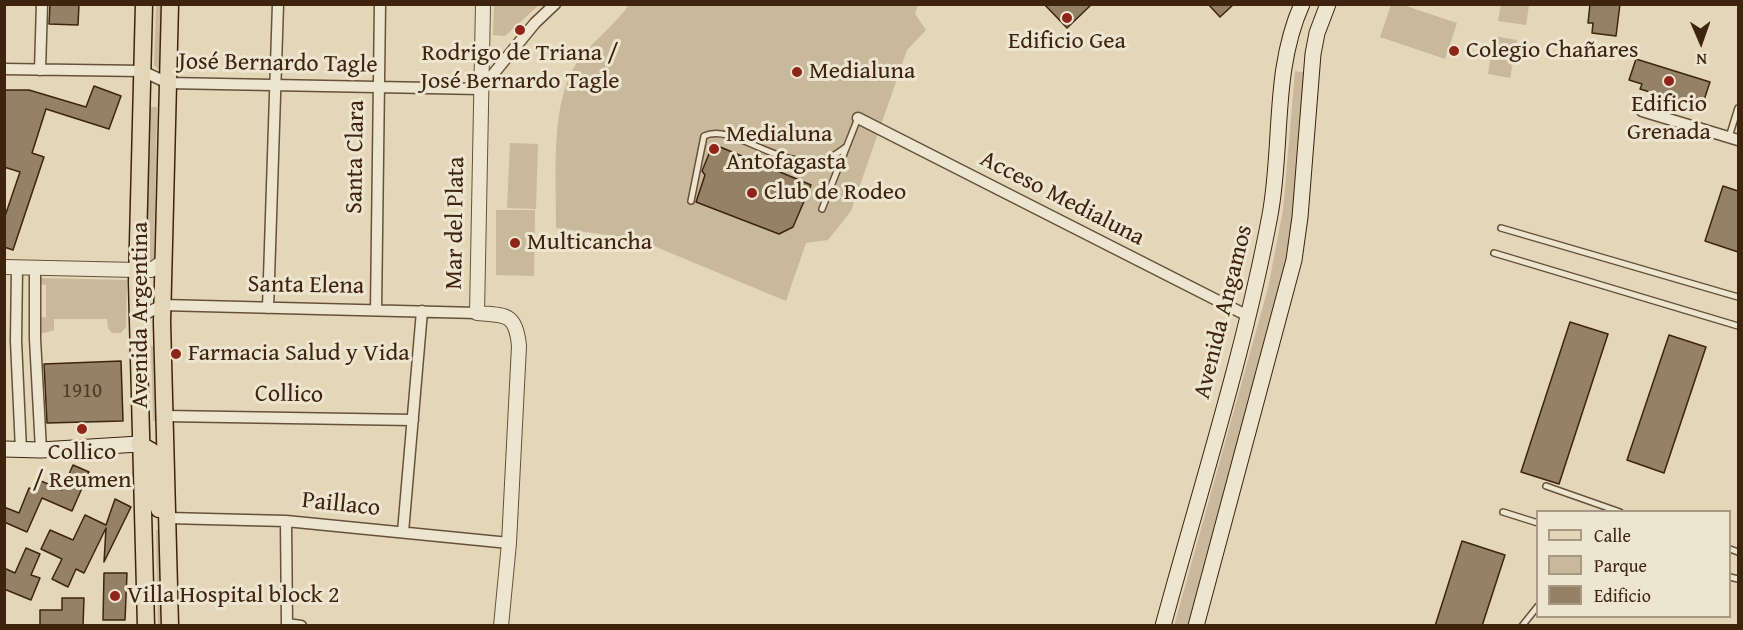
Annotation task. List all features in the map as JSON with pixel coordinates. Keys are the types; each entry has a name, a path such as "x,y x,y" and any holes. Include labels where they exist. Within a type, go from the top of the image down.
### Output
{"main road":[{"name":"Avenida Argentina","path":"144,4 137,270 139,444 146,626"},
{"name":"Avenida Argentina","path":"170,4 162,305 170,626"},
{"name":"Avenida Angamos","path":"1163,626 1248,316 1271,213 1286,56 1294,22 1302,4"},
{"path":"1196,626 1294,260 1300,217 1313,54 1317,33 1328,4"},
{"path":"4,449 41,450 139,444 151,451 158,506 162,515 168,518"}],"street":[{"path":"40,70 42,4"},
{"path":"268,308 278,4"},
{"name":"Santa Clara","path":"376,310 380,4"},
{"name":"Mar del Plata","path":"483,4 477,313 504,315 518,327 519,346 509,543 501,626"},
{"path":"481,89 535,23 555,4"},
{"name":"José Bernardo Tagle","path":"4,69 142,71 168,83 481,89"},
{"path":"1642,111 1734,138"},
{"name":"Acceso Medialuna","path":"858,118 1248,316"},
{"path":"21,450 11,268 151,270 163,262"},
{"path":"35,268 35,339 41,450"},
{"path":"138,318 162,305"},
{"name":"Santa Elena","path":"162,305 477,313"},
{"path":"403,532 422,311"},
{"name":"Collico","path":"165,416 412,420"},
{"name":"Paillaco","path":"168,518 286,521 509,543"},
{"path":"286,521 287,625 301,626"}],"lane":[{"path":"1734,138 1738,108"},
{"path":"822,208 858,118"},
{"path":"691,201 704,136 714,131 779,157 802,162 827,159 846,147"},
{"path":"1501,228 1738,297"},
{"path":"1494,253 1738,326"},
{"path":"1546,486 1614,510"},
{"path":"1503,512 1536,522"},
{"path":"1522,626 1536,608"}],"green space":[{"path":"494,4 539,5 505,36 493,35"},
{"path":"156,5 163,5 159,70 154,65"},
{"name":"Medialuna Antofagasta","path":"629,5 918,5 915,14 926,30 907,50 851,211 828,240 806,243 786,301 637,239 556,228 557,139 564,93 571,73 582,56"},
{"path":"1391,5 1403,5 1457,23 1445,59 1380,37"},
{"path":"1501,5 1529,5 1526,25 1498,21"},
{"path":"1494,36 1517,40 1510,78 1488,74"},
{"path":"1295,71 1308,73 1289,255 1191,625 1174,626 1268,288 1283,210"},
{"path":"150,107 157,107 154,260 147,259"},
{"name":"Multicancha","path":"510,143 538,144 536,209 507,208"},
{"name":"Multicancha","path":"496,210 535,210 534,276 496,275"},
{"path":"38,278 127,280 126,327 121,333 112,333 108,328 107,319 54,319 54,330 38,332 37,318 46,317 46,285 38,284"},
{"path":"159,345 161,421 153,421 151,346"},
{"path":"161,528 166,625 158,625 156,530"}],"building":[{"path":"50,4 79,4 78,25 49,24"},
{"name":"Edificio Gea","path":"1044,4 1092,4 1067,28"},
{"path":"1208,4 1234,4 1220,17"},
{"path":"1590,4 1620,4 1616,36 1592,33 1593,23 1588,23"},
{"name":"Edificio Grenada","path":"1636,59 1710,82 1703,103 1693,100 1692,105 1640,89 1642,84 1629,80"},
{"path":"94,86 121,96 109,129 46,109 32,153 44,157 13,250 4,247 4,219 20,172 4,167 4,90 29,90 86,107"},
{"name":"Club de Rodeo","path":"713,144 811,185 793,227 779,234 696,202 705,175 702,171"},
{"path":"1723,186 1738,191 1738,252 1705,241"},
{"path":"1570,322 1608,334 1559,484 1521,472"},
{"path":"1669,335 1706,347 1664,473 1627,460"},
{"path":"121,361 123,421 47,423 44,364"},
{"path":"73,465 89,472 72,511 42,498 27,532 4,522 4,507 19,513 29,488 37,491 41,481 62,490"},
{"path":"115,499 131,507 104,562 106,528 84,573 76,569 68,587 52,579 62,559 41,549 50,530 73,540 85,515 106,525"},
{"path":"1462,541 1505,555 1482,626 1435,626"},
{"path":"26,548 40,554 31,575 40,578 31,600 4,589 4,568 15,573"},
{"name":"Villa Hospital block 2","path":"104,573 127,573 125,620 103,620"},
{"path":"62,598 84,598 83,626 40,626 40,610 62,610"}],"place":[{"name":"Edificio Gea","path":"1067,18"},
{"name":"Rodrigo de Triana / José Bernardo Tagle","path":"520,30"},
{"name":"Colegio Chañares","path":"1454,51"},
{"name":"Medialuna","path":"797,72"},
{"name":"Edificio Grenada","path":"1669,81"},
{"name":"Medialuna Antofagasta","path":"714,149"},
{"name":"Club de Rodeo","path":"752,193"},
{"name":"Multicancha","path":"515,243"},
{"name":"Farmacia Salud y Vida","path":"176,354"},
{"name":"Collico / Reumen","path":"82,429"},
{"name":"Villa Hospital block 2","path":"115,596"}]}
